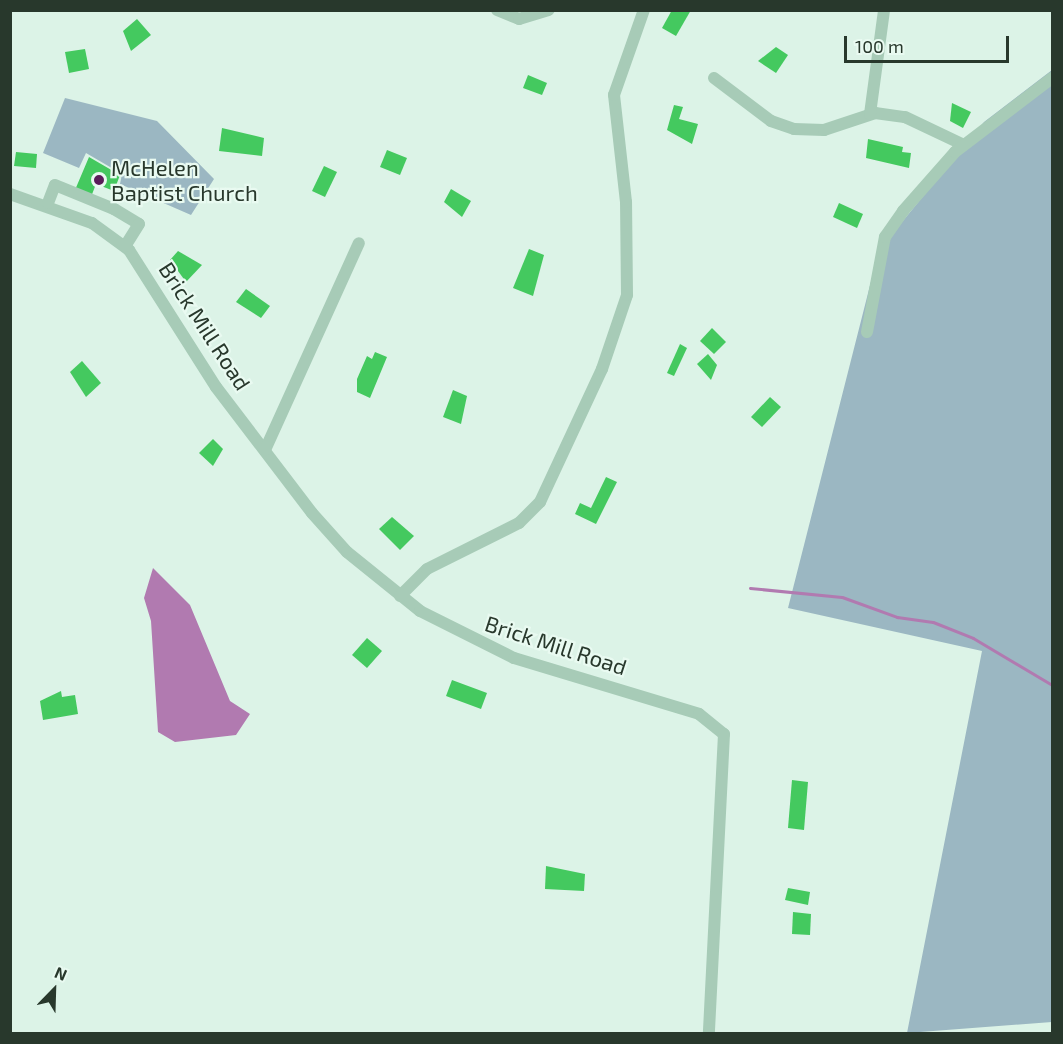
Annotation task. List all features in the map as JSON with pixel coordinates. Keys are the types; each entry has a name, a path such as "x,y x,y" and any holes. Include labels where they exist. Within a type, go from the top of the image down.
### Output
{"street":[{"path":"497,10 519,19 549,10"},
{"path":"400,596 427,569 519,523 540,502 602,369 627,295 626,202 614,95 644,10"},
{"path":"870,114 884,10"},
{"path":"714,78 771,121 794,129 824,130 870,114 905,117 964,145"},
{"path":"867,333 885,237 964,145 1053,78"},
{"path":"48,203 55,185 114,209 139,224 126,246"},
{"name":"Brick Mill Road","path":"10,194 48,203 92,223 126,246 155,284 200,364 265,450 347,552 400,596 469,640 670,703 713,721 724,734 709,1034"},
{"path":"265,450 359,243"}],"shaded area":[{"path":"1052,70 1052,1022 907,1033 982,651 788,608 879,250 984,122"},
{"path":"65,98 157,121 214,179 191,215 120,184 122,174 86,153 79,168 43,153"},
{"path":"153,568 190,605 230,701 250,714 236,735 175,742 158,732 151,621 144,598"}],"building":[{"path":"672,10 691,10 676,36 662,28"},
{"path":"137,19 151,35 131,51 123,31"},
{"path":"776,47 788,55 776,73 758,61"},
{"path":"85,49 89,69 69,73 65,52"},
{"path":"528,75 547,83 542,95 523,88"},
{"path":"952,103 971,112 963,128 950,121"},
{"path":"674,105 683,107 679,119 698,124 692,144 667,130"},
{"path":"222,128 264,138 262,156 219,151"},
{"path":"868,139 903,147 902,152 911,153 909,168 866,158"},
{"path":"387,150 407,158 400,175 380,167"},
{"path":"16,152 37,154 36,168 14,166"},
{"name":"McHelen Baptist Church","path":"89,157 120,175 114,191 96,184 91,197 75,190"},
{"path":"324,166 337,172 325,197 312,191"},
{"path":"451,189 471,201 462,217 444,202"},
{"path":"839,203 863,214 857,228 833,217"},
{"path":"529,249 544,255 533,296 513,288"},
{"path":"178,251 202,265 186,282 170,260"},
{"path":"246,289 270,306 261,318 236,302"},
{"path":"712,328 726,342 714,354 700,341"},
{"path":"680,344 687,348 674,376 667,373"},
{"path":"375,352 387,357 370,398 357,392 357,379 367,356 372,359"},
{"path":"708,354 717,365 711,380 697,364"},
{"path":"82,361 101,383 86,397 70,372"},
{"path":"453,390 467,396 461,424 443,417"},
{"path":"770,397 781,407 762,427 751,417"},
{"path":"213,439 223,449 213,466 199,453"},
{"path":"606,477 617,482 596,524 575,514 580,503 591,508"},
{"path":"392,517 414,536 400,550 379,529"},
{"path":"367,638 382,651 367,668 352,655"},
{"path":"452,680 487,693 481,709 446,696"},
{"path":"61,691 62,697 75,695 78,714 43,720 40,701"},
{"path":"792,780 808,782 804,830 788,828"},
{"path":"546,866 585,874 584,891 545,889"},
{"path":"788,888 810,892 808,905 785,900"},
{"path":"793,912 811,914 810,935 792,934"}],"waterway":[{"path":"750,588 842,597 897,617 933,622 973,638 1052,685"}],"place":[{"name":"McHelen Baptist Church","path":"99,180"}]}
